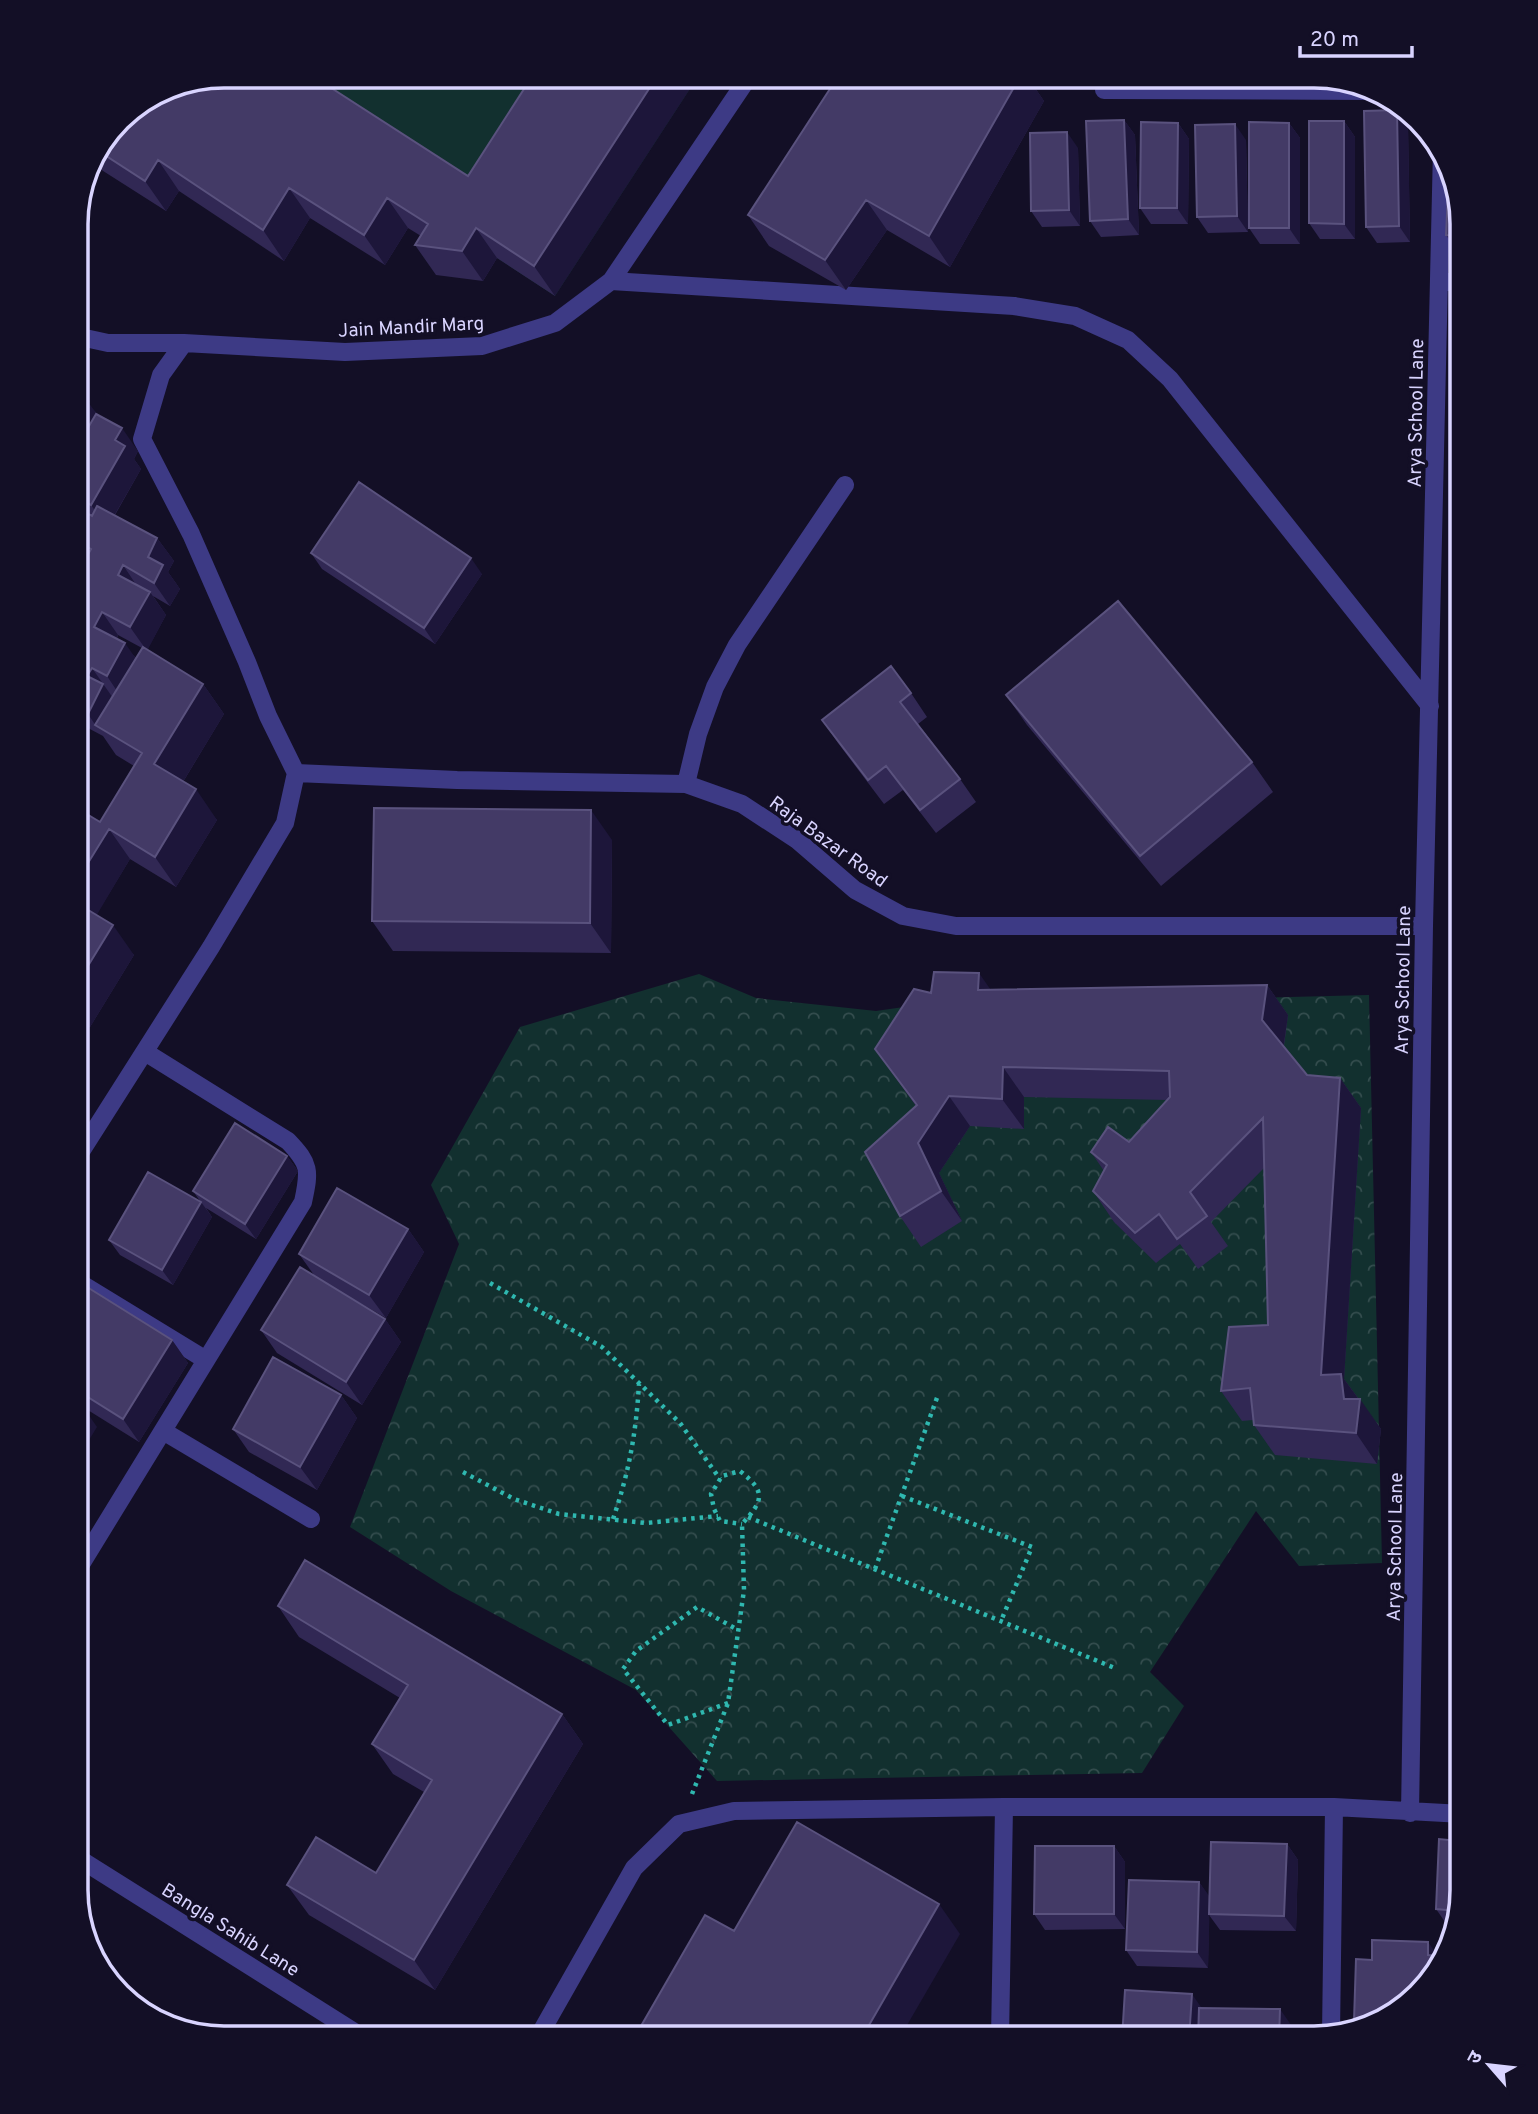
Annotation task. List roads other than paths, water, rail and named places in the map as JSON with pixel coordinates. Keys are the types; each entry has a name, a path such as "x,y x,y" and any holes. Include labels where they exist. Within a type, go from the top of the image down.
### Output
{"street":[{"name":"Jain Mandir Marg","path":"88,338 108,343 184,343 345,352 482,346 555,323 611,281 741,88"},
{"path":"1104,90 1344,91"},
{"name":"Arya School Lane","path":"1410,1813 1424,926 1442,176"},
{"path":"611,281 1014,306 1075,316 1128,340 1170,379 1430,706"},
{"path":"1440,282 1450,282"},
{"path":"88,1141 211,947 285,822 296,773 268,716 191,534 142,439 161,376 184,343"},
{"path":"686,784 698,734 715,687 737,645 845,485"},
{"name":"Raja Bazar Road","path":"296,773 457,780 686,784 742,804 797,840 855,890 903,916 956,926 1424,926"},
{"path":"88,1553 303,1202 308,1178 304,1158 288,1141 145,1052"},
{"path":"88,1288 206,1360"},
{"path":"163,1431 311,1519"},
{"path":"544,2026 634,1868 679,1824 734,1811 1004,1807 1334,1807 1450,1814"},
{"path":"1000,2026 1004,1807"},
{"path":"1332,2025 1334,1807"},
{"name":"Bangla Sahib Lane","path":"88,1864 343,2026"}]}
